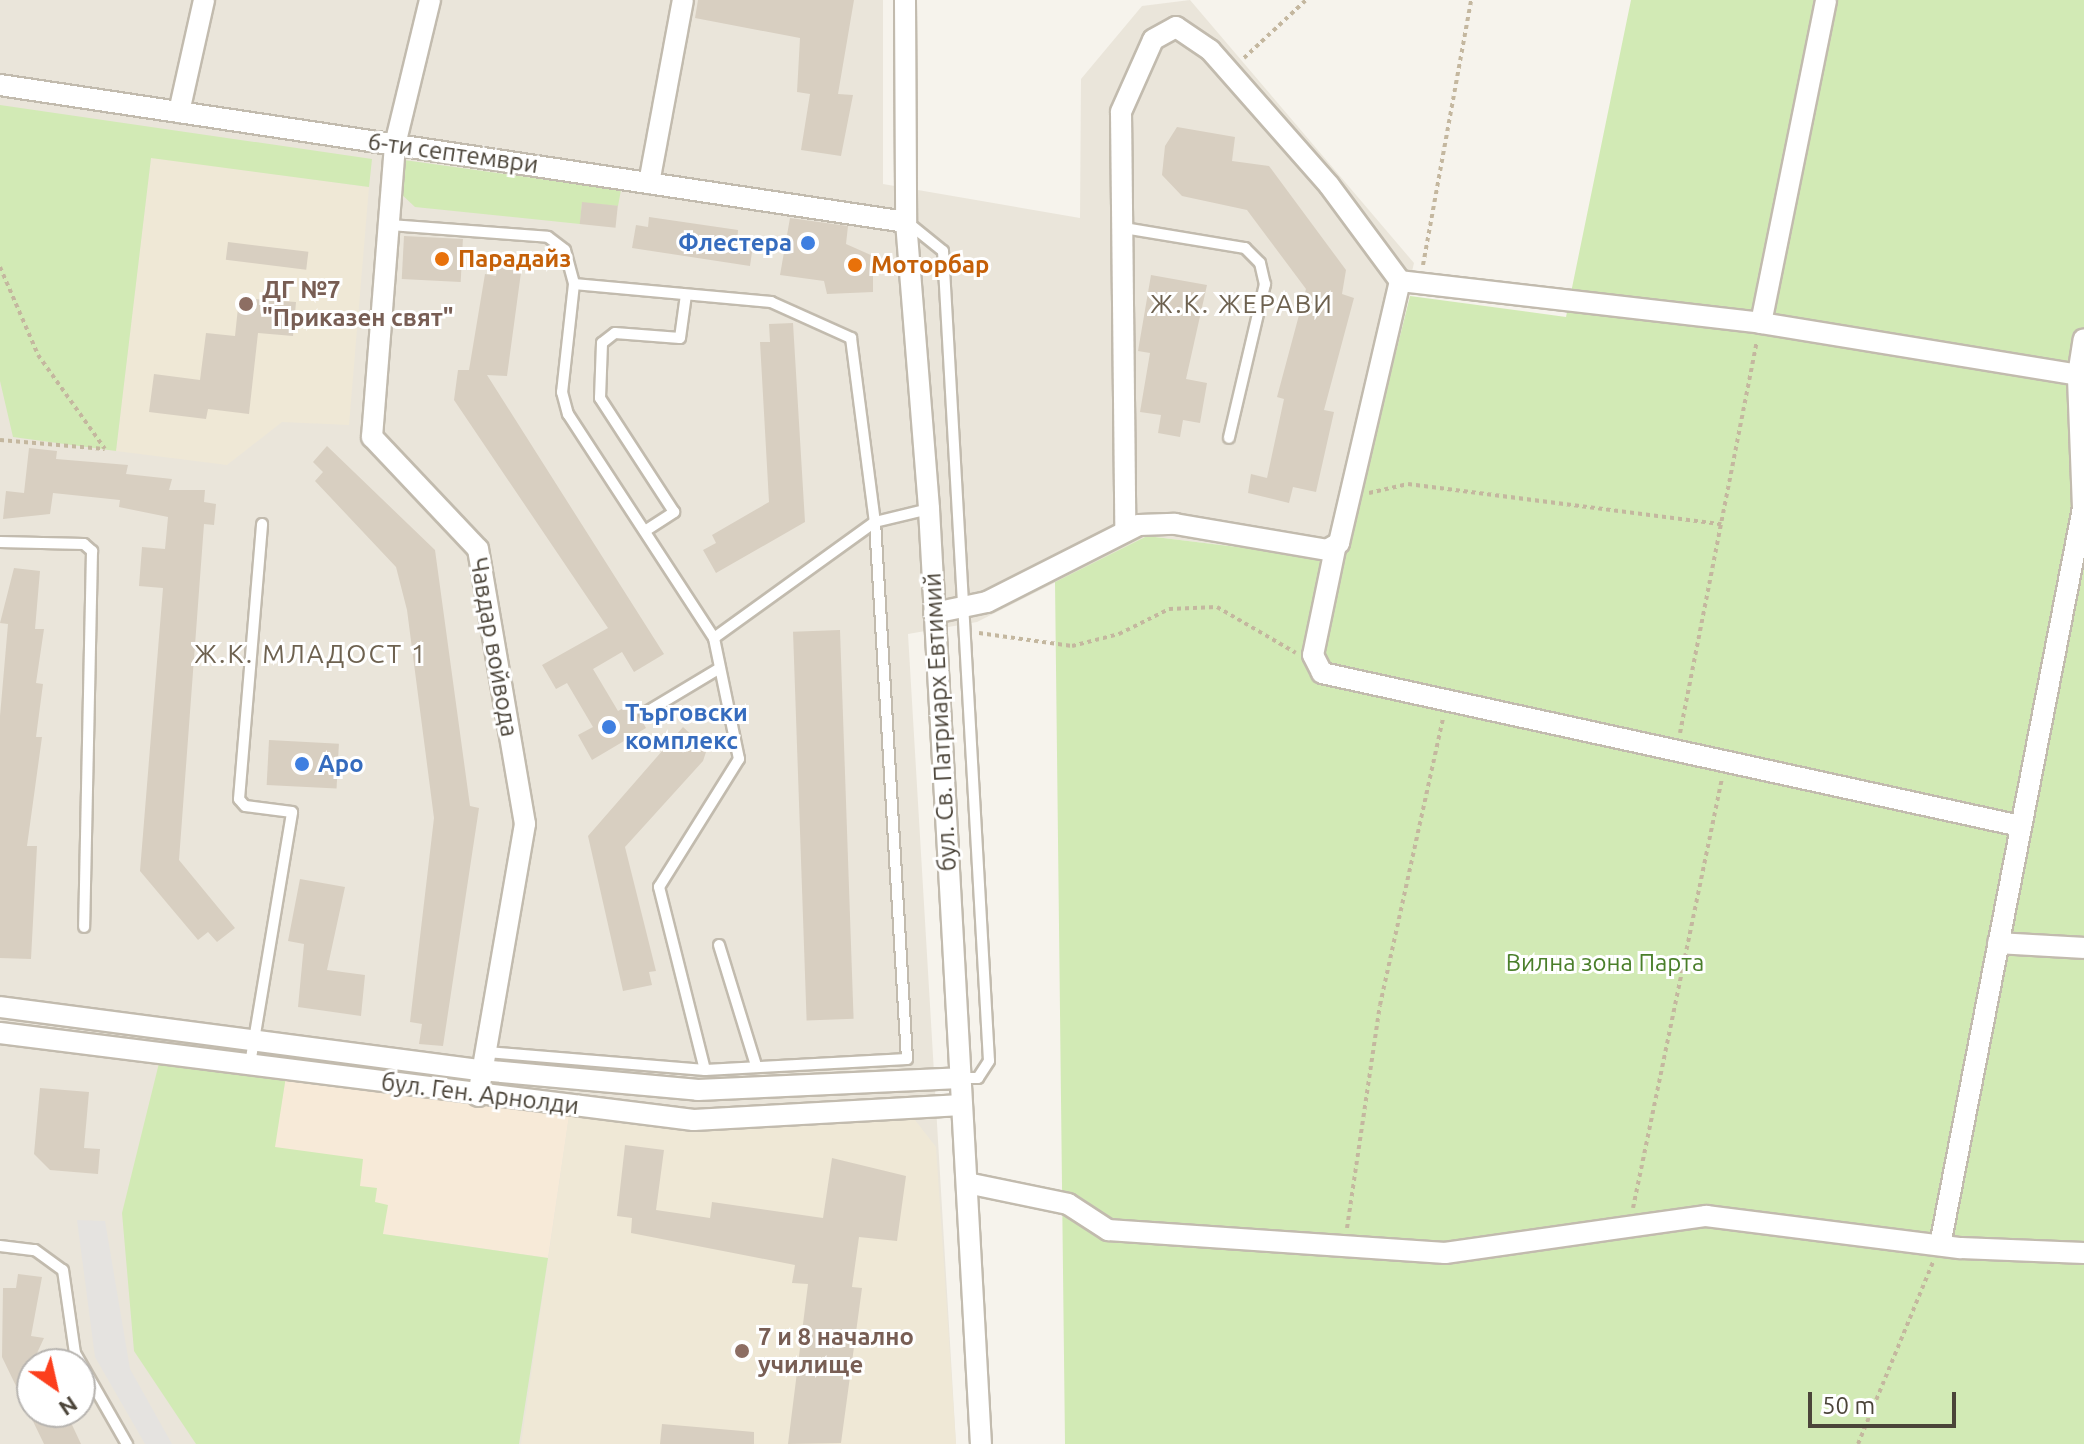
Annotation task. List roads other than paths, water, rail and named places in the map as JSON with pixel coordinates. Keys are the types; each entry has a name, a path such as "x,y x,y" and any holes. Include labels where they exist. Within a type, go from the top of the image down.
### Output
{"street":[{"path":"179,112 204,0"},
{"name":"Чавдар войвода","path":"430,0 395,145 372,437 478,549 525,824 478,1096"},
{"path":"649,183 683,0"},
{"name":"бул. Св. Патриарх Евтимий","path":"905,0 906,222 929,509 981,1444"},
{"path":"1761,323 1826,0"},
{"path":"1125,528 1121,112 1153,40 1166,28 1192,33 1329,185 1410,282 1761,323 2081,375"},
{"name":"6-ти септември","path":"0,85 906,222"},
{"path":"1410,282 1335,549 1315,666 1322,673 2020,826"},
{"path":"1940,1245 2083,508 2081,375 2084,339"},
{"path":"934,613 962,620 1109,545 1125,528 1175,524 1335,549"},
{"path":"1998,943 2084,948"},
{"name":"бул. Ген. Арнолди","path":"0,1007 482,1061 698,1090 906,1071 960,1078"},
{"name":"бул. Ген. Арнолди","path":"0,1033 478,1096 694,1120 962,1105"},
{"path":"967,1183 1068,1204 1108,1230 1445,1253 1706,1216 1940,1245 2084,1253"}],"lane":[{"path":"906,222 943,251 989,1061 978,1078 960,1078"},
{"path":"390,225 548,237 565,250 574,284 562,392 568,414 714,638 739,759 659,887 705,1070"},
{"path":"1124,228 1245,248 1260,263 1265,284 1229,438"},
{"path":"482,1061 705,1070 756,1065 906,1071 875,522 851,338 771,302 574,284"},
{"path":"645,531 674,512 600,398 602,343 615,333 680,338 686,295"},
{"path":"714,638 875,522 929,509"},
{"path":"250,1064 292,812 245,806 239,799 262,524"},
{"path":"0,542 84,544 92,551 84,927"},
{"path":"645,713 720,668"},
{"path":"719,945 756,1065"},
{"path":"0,1246 35,1250 63,1270 75,1353 127,1444"}],"place":[{"name":"Флестера","path":"808,243"},
{"name":"Парадайз","path":"442,259"},
{"name":"Моторбар","path":"855,265"},
{"name":"ДГ №7 \"Приказен свят\"","path":"246,304"},
{"name":"Търговски комплекс","path":"609,727"},
{"name":"Аро","path":"302,764"},
{"name":"7 и 8 начално училище","path":"742,1351"}],"district":[{"name":"Ж.К. ЖЕРАВИ","path":"1242,304"},
{"name":"Ж.К. МЛАДОСТ 1","path":"311,654"}],"park label":[{"name":"Вилна зона Парта","path":"1605,963"}]}
